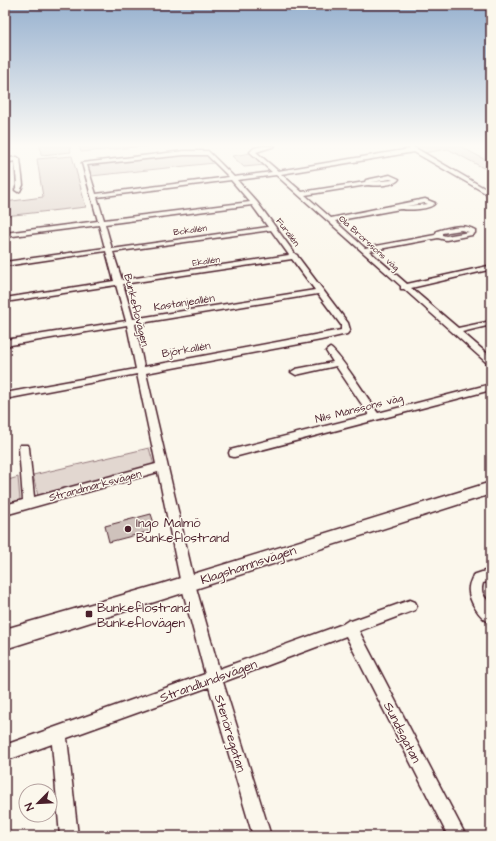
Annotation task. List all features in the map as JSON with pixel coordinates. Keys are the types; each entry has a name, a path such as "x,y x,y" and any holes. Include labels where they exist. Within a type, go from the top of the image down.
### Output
{"street":[{"path":"18,190 20,185"},
{"name":"Bunkeflovägen","path":"90,185 130,322 188,584"},
{"path":"93,196 178,185"},
{"name":"Furallén","path":"241,185 346,325 346,330"},
{"name":"Ola Brorssons väg","path":"290,185 404,287 491,362"},
{"path":"300,194 353,185"},
{"path":"476,185 491,194"},
{"path":"5,235 255,203"},
{"path":"330,220 400,207"},
{"name":"Bokallén","path":"5,264 273,228"},
{"path":"363,250 438,236"},
{"name":"Ekallén","path":"5,300 295,256"},
{"path":"404,287 490,267"},
{"name":"Kastanjeallén","path":"5,343 320,291"},
{"path":"456,331 491,323"},
{"name":"Björkallén","path":"5,396 320,337 344,332 346,330"},
{"path":"330,351 375,416"},
{"path":"296,372 339,363"},
{"name":"Nils Månssons väg","path":"234,453 491,387"},
{"path":"24,448 28,503"},
{"name":"Strandmarksvägen","path":"5,510 161,467"},
{"name":"Klagshamnsvägen","path":"5,639 188,584 491,488"},
{"path":"485,577 474,588 478,600 491,618"},
{"name":"Stenöregatan","path":"188,584 214,678 262,836"},
{"name":"Strandlundsvägen","path":"5,753 410,606"},
{"name":"Sundsgatan","path":"349,627 457,836"},
{"path":"60,733 69,836"}],"shaded area":[{"path":"41,185 80,185 86,207 5,216 5,202 43,197"},
{"path":"149,448 154,465 38,496 33,475"},
{"path":"18,477 20,500 5,504 5,481"}],"building":[{"name":"Ingo Malmö Bunkeflostrand","path":"151,514 155,526 150,527 151,531 109,542 105,526"}],"place":[{"name":"Ingo Malmö Bunkeflostrand","path":"128,529"},
{"name":"Bunkeflostrand Bunkeflovägen","path":"89,614"}]}
